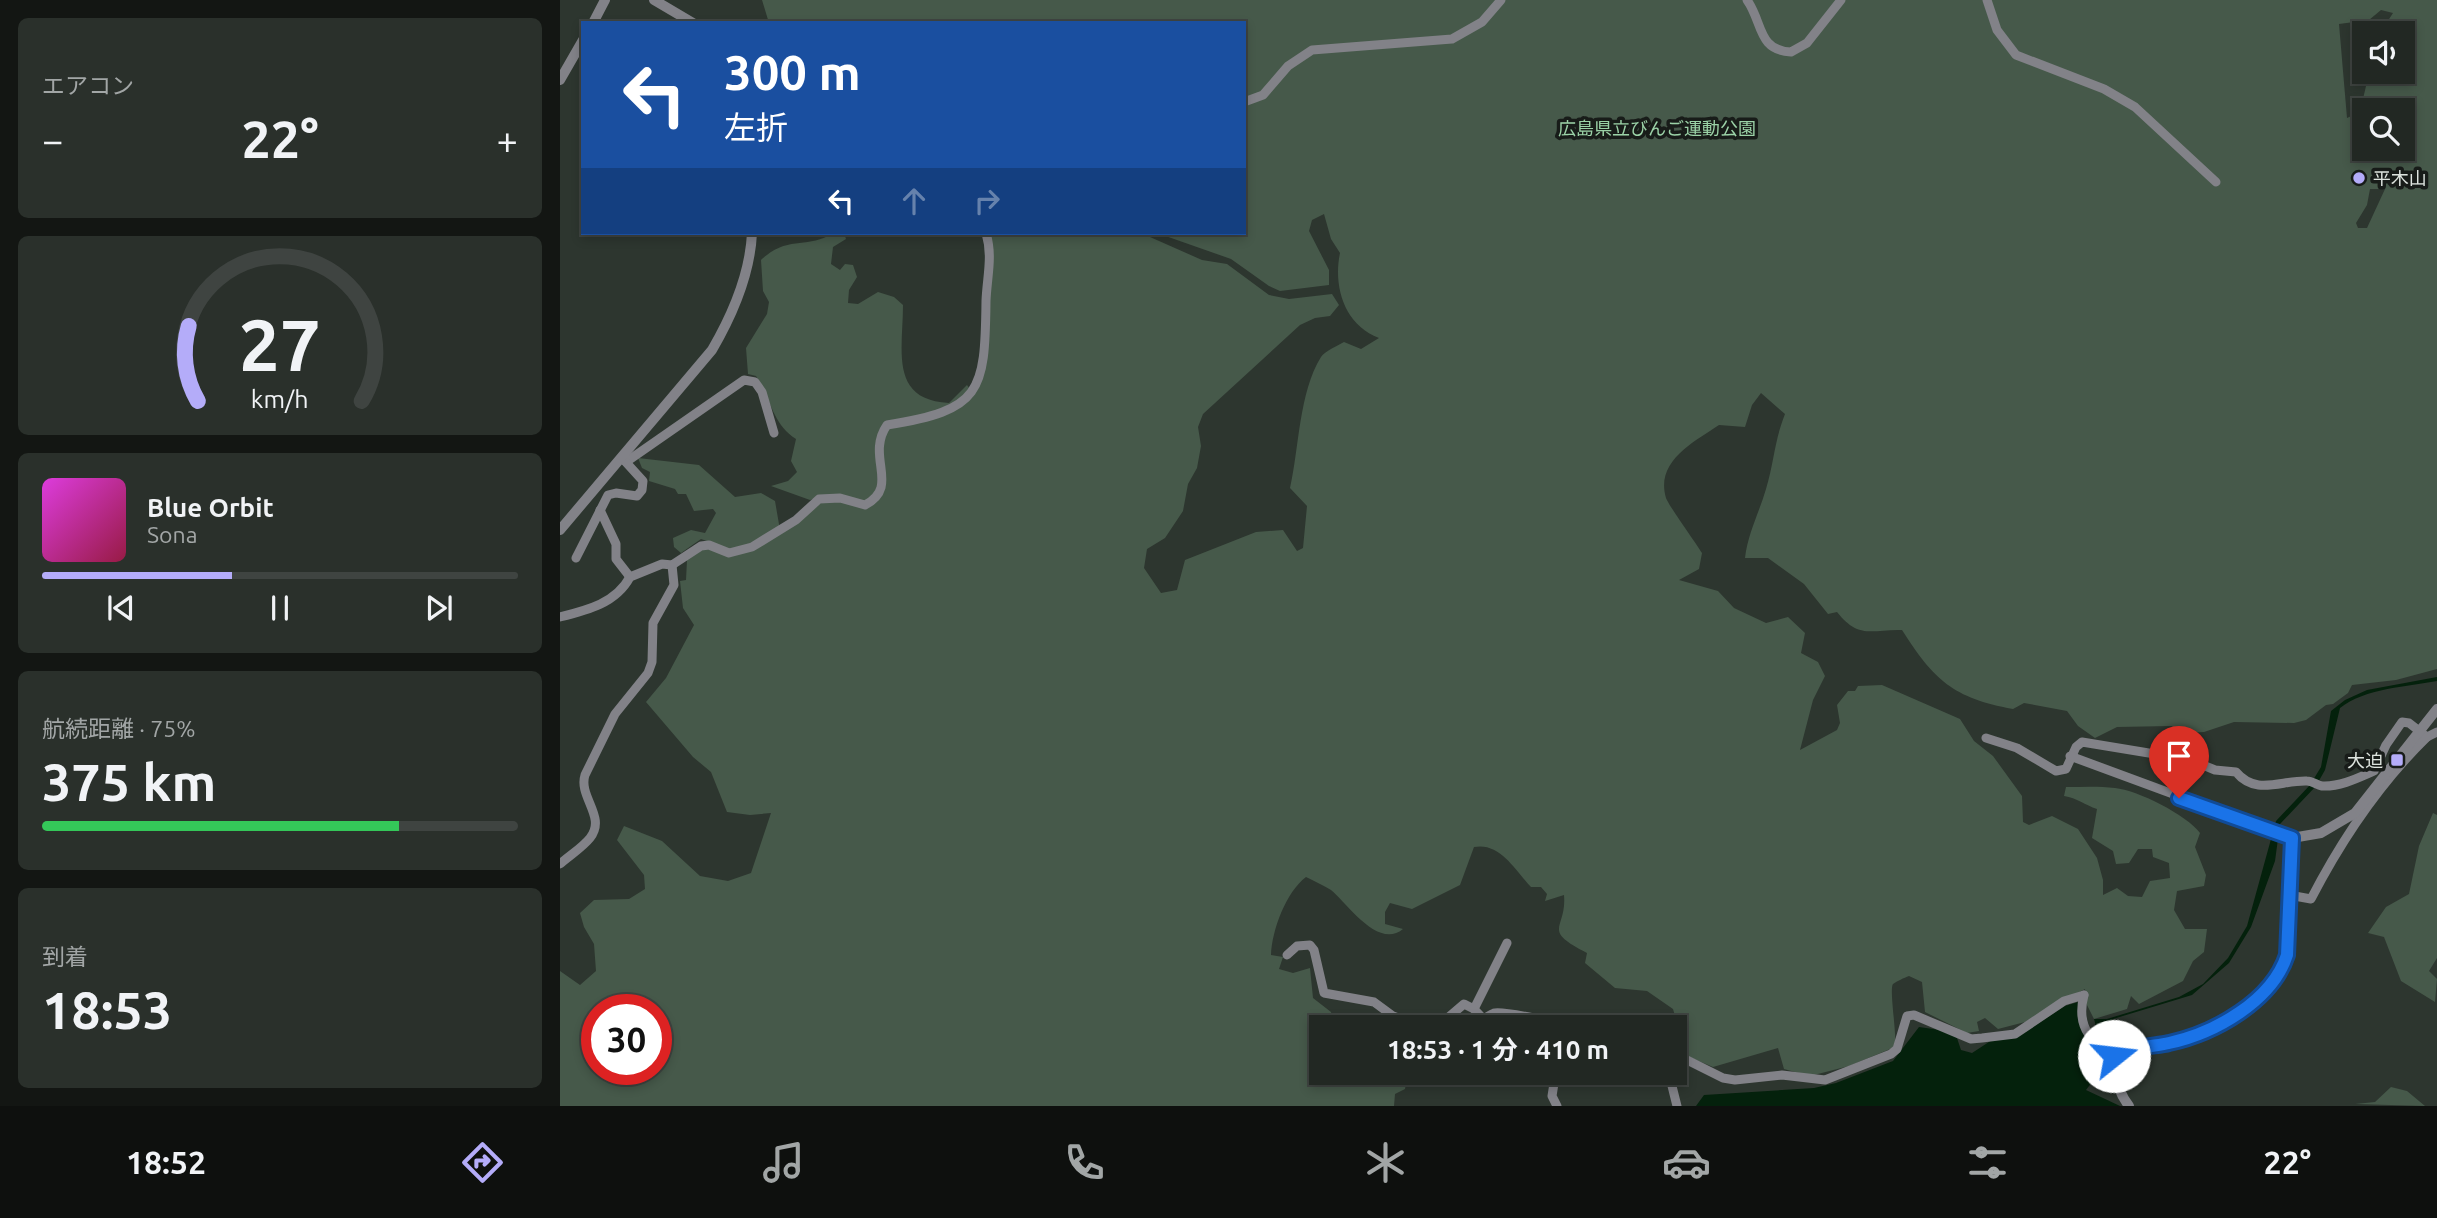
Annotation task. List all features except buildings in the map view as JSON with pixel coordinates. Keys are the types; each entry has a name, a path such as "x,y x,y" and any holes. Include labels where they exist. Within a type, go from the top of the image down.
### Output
{"street":[{"path":"594,21 606,0"},
{"path":"654,0 690,21"},
{"path":"1246,101 1263,95 1288,65 1312,50 1452,39 1482,22 1501,0"},
{"path":"1747,0 1765,41 1772,47 1791,52 1807,43 1841,0"},
{"path":"1987,0 1997,30 2016,55 2105,89 2135,107 2216,182"},
{"path":"560,80 581,43"},
{"path":"560,530 624,460 712,350 728,323 747,272 752,235"},
{"path":"560,617 590,610 621,594 630,577 662,564 672,565 701,546 709,545 729,553 752,547 796,520 818,499 840,498 865,505 881,492 883,484 877,446 887,425 940,414 960,405 973,393 986,355 987,277 992,261 986,235"},
{"path":"624,460 744,380 755,382 762,392 774,433"},
{"path":"576,558 608,495 616,493 637,496 642,490 643,481 624,460"},
{"path":"600,510 616,544 616,559 630,577"},
{"path":"560,864 591,837 595,828 597,820 582,784 615,714 648,673 652,662 653,623 674,585 672,565"},
{"path":"2289,895 2311,899 2340,843 2423,733 2437,709"},
{"path":"1986,738 2017,748 2056,771 2066,769 2070,756 2082,742 2191,760 2216,770 2235,772 2242,779 2264,787 2308,781 2320,786 2336,785 2374,771 2402,722 2423,733 2437,732"},
{"path":"2070,756 2292,838 2321,833 2356,813 2423,733"},
{"path":"2117,1058 2132,1050 2193,1036 2249,1007 2283,969 2287,955 2292,838"},
{"path":"1474,1010 1507,943"},
{"path":"1287,955 1297,946 1310,945 1324,993 1374,1002 1392,1015"},
{"path":"1687,1060 1723,1079 1782,1075 1825,1080 1891,1054 1897,1049 1908,1016 1914,1015 1971,1039 1982,1038 2015,1034 2064,1002 2084,995 2081,1019 2086,1034 2096,1047 2117,1058"},
{"path":"1449,1015 1464,1004 1480,1015"},
{"path":"1491,1015 1504,1012 1513,1015"},
{"path":"2117,1058 2115,1073 2129,1106"},
{"path":"1553,1085 1552,1096 1557,1106"},
{"path":"1672,1085 1677,1106"}],"green space":[{"name":"広島県立びんご運動公園","path":"762,0 2437,0 2437,669 2396,680 2352,685 2348,693 2306,720 2294,723 2234,722 2204,732 2189,733 2171,726 2117,727 2095,738 2078,726 2067,711 2024,703 2013,709 1975,699 1947,684 1935,674 1902,630 1859,630 1837,612 1828,614 1804,584 1768,558 1745,558 1785,414 1761,393 1752,405 1745,427 1719,425 1699,438 1671,463 1664,485 1668,502 1702,553 1699,569 1679,580 1718,591 1734,608 1766,623 1788,617 1805,633 1801,653 1818,662 1825,676 1813,700 1800,750 1837,730 1840,723 1837,705 1848,691 1855,691 1858,686 1882,685 1960,719 1974,741 1993,756 2022,796 2023,822 2029,825 2052,816 2078,829 2097,858 2103,880 2103,895 2117,888 2128,896 2142,897 2150,881 2170,878 2169,863 2153,857 2152,849 2138,849 2129,863 2116,864 2113,851 2092,838 2097,809 2064,796 2066,787 2124,790 2148,798 2173,811 2200,833 2195,847 2206,875 2204,886 2177,891 2174,910 2185,929 2207,929 2204,952 2193,961 2183,981 2139,1004 2131,996 2127,1009 2094,1019 2086,1003 2085,989 2025,1022 1998,1029 1985,1018 1977,1022 1979,1031 1967,1033 1925,1012 1922,982 1909,976 1893,984 1892,988 1895,1047 1849,1066 1810,1076 1784,1069 1778,1048 1713,1067 1687,1056 1687,1015 1675,1015 1673,1009 1647,991 1615,988 1585,963 1587,953 1564,939 1559,928 1564,895 1545,901 1547,894 1541,887 1531,887 1499,853 1492,849 1474,847 1460,885 1412,909 1390,903 1385,912 1385,924 1403,929 1393,934 1383,934 1373,929 1331,890 1306,877 1292,892 1277,923 1271,955 1283,957 1279,969 1293,973 1310,968 1313,998 1332,1015 1309,1015 1309,1085 1406,1085 1405,1089 1395,1094 1394,1106 560,1106 560,971 580,985 596,971 594,944 584,927 580,913 594,900 629,899 645,889 644,875 617,840 624,826 662,841 700,876 728,881 751,873 771,813 750,815 727,812 711,772 693,757 646,702 666,678 694,625 683,608 680,581 686,580 687,560 701,548 738,554 819,500 840,500 865,506 883,493 879,446 888,427 961,407 983,372 987,235 1146,235 1202,260 1227,264 1269,295 1289,299 1332,294 1339,305 1330,316 1315,318 1300,325 1203,414 1198,427 1201,446 1197,468 1188,484 1183,511 1165,538 1147,549 1144,568 1161,593 1177,590 1185,560 1256,532 1283,530 1297,551 1303,548 1307,506 1290,488 1304,404 1314,371 1323,355 1344,342 1361,349 1379,338 1357,324 1344,303 1338,278 1340,253 1331,239 1324,214 1312,220 1309,231 1329,270 1329,285 1280,291 1231,259 1163,235 1246,235 1246,21 768,21","holes":["2381,10 2393,13 2388,21 2415,21 2415,84 2369,84 2363,98 2415,98 2415,161 2352,161 2352,116 2347,118 2339,24 2369,20","2370,189 2385,189 2367,228 2358,228 2356,223 2367,205"]},
{"path":"829,235 845,235 846,239 833,247 831,264 840,270 845,264 853,265 857,277 849,290 848,303 858,304 878,292 894,297 903,305 904,370 908,383 916,393 930,400 949,403 967,385 972,392 960,404 886,425 879,434 882,484 865,504 818,498 810,500 771,486 788,481 797,472 791,461 796,439 782,426 756,376 748,374 746,348 767,314 769,302 763,291 761,260 780,247"},
{"path":"638,458 699,465 735,497 761,493 775,501 780,530 738,552 701,539 681,553 674,547 673,538 691,530 705,533 716,513 713,509 694,511 686,494 678,494 675,489 649,481 650,472 642,468"},
{"path":"2433,813 2437,815 2437,958 2429,971 2437,979 2435,1002 2401,981 2384,937 2368,933 2386,907 2409,894 2419,846"},
{"path":"2391,1087 2407,1091 2425,1106 2355,1104 2375,1102"}],"shaded area":[{"path":"2437,677 2437,681 2374,692 2340,708 2325,770 2316,786 2280,824 2275,861 2251,927 2229,963 2192,995 2113,1019 2097,1030 2094,1019 2107,1019 2179,997 2203,984 2228,958 2247,926 2276,821 2310,785 2321,767 2331,711 2345,700 2367,690"},
{"path":"2078,1002 2084,1035 2093,1050 2110,1058 2086,1090 2120,1106 1696,1106 1704,1095 1814,1088 1836,1083 1893,1061 1919,1027 1947,1031 1957,1038 1961,1050 1972,1053 1992,1040 2019,1036 2065,1006"}],"place":[{"name":"平木山","path":"2359,178"},
{"name":"大迫","path":"2397,760"}],"route":[{"path":"2114,1056 2119,1060 2122,1055 2132,1050 2193,1036 2249,1007 2283,969 2287,955 2292,838 2179,798"}]}
